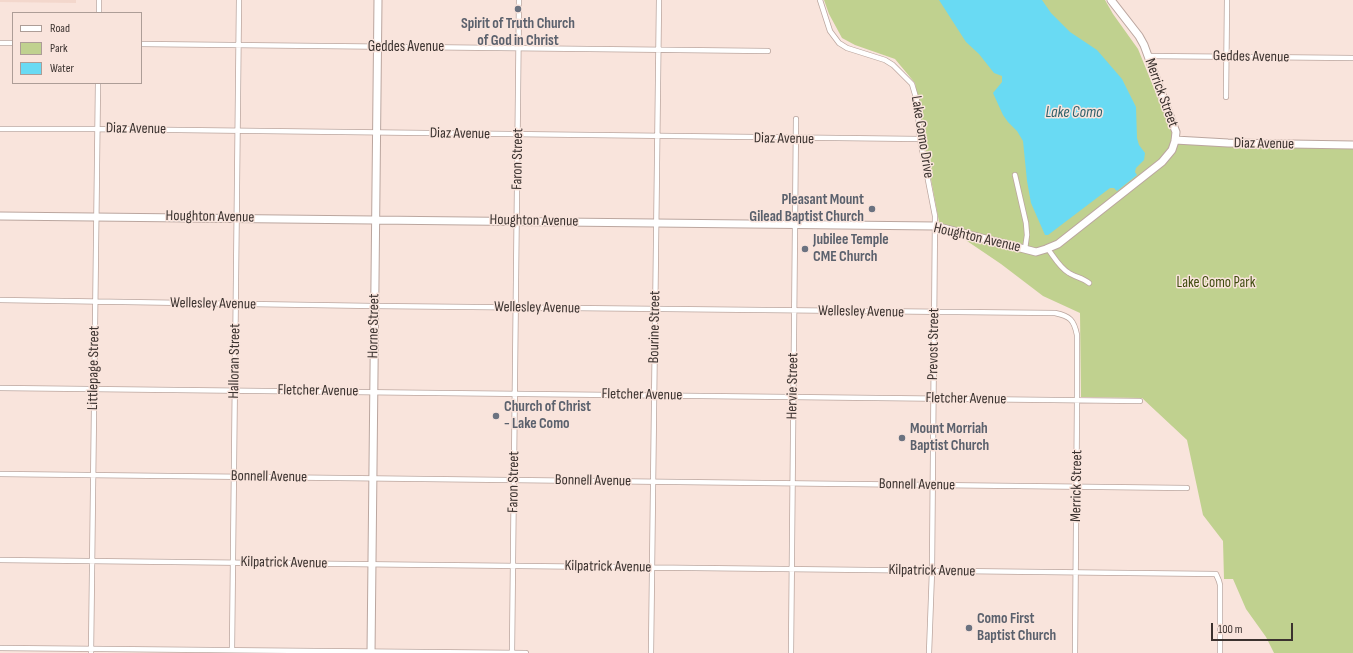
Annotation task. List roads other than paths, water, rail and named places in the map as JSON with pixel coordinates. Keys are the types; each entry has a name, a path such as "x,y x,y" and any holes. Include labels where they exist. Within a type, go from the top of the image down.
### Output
{"street":[{"path":"99,0 99,12"},
{"name":"Halloran Street","path":"232,650 239,0"},
{"name":"Horne Street","path":"371,652 378,0"},
{"name":"Faron Street","path":"512,653 520,0"},
{"name":"Bourine Street","path":"651,653 659,0"},
{"name":"Lake Como Drive","path":"820,0 830,31 838,43 847,48 890,63 912,84 917,101 920,140 935,216 935,226"},
{"name":"Merrick Street","path":"1063,240 1162,162 1172,150 1175,140 1176,132 1148,56 1139,36 1110,0"},
{"path":"1226,97 1227,0"},
{"path":"0,43 12,43"},
{"name":"Geddes Avenue","path":"142,44 519,47 768,51"},
{"name":"Geddes Avenue","path":"1148,56 1353,58"},
{"name":"Littlepage Street","path":"91,651 98,84"},
{"name":"Hervie Street","path":"791,653 796,119"},
{"name":"Diaz Avenue","path":"0,129 920,140"},
{"name":"Diaz Avenue","path":"1175,140 1228,143 1353,145"},
{"path":"1015,175 1026,223 1027,235 1025,249"},
{"name":"Houghton Avenue","path":"0,216 935,226 1036,252 1048,248 1063,240"},
{"name":"Prevost Street","path":"929,653 932,571 935,226"},
{"path":"1048,248 1061,267 1069,273 1089,283"},
{"name":"Wellesley Avenue","path":"0,300 655,310 1055,313 1063,315 1072,321"},
{"name":"Merrick Street","path":"1072,321 1077,335 1078,400 1075,653"},
{"name":"Fletcher Avenue","path":"0,388 1140,401"},
{"name":"Bonnell Avenue","path":"0,474 1187,488"},
{"name":"Kilpatrick Avenue","path":"0,560 1216,574 1220,586 1220,653"},
{"path":"0,648 91,651 232,650 526,653"}],"water":[{"name":"Lake Como","path":"939,0 1042,0 1051,13 1070,32 1097,50 1122,79 1136,107 1137,138 1139,145 1145,153 1144,160 1136,168 1135,172 1137,175 1117,191 1114,188 1110,188 1048,235 1045,235 1031,203 1023,141 1017,131 1003,115 993,93 1002,82 1002,76 994,73 979,54 966,42"}],"place":[{"name":"Spirit of Truth Church of God in Christ","path":"518,9"},
{"name":"Pleasant Mount Gilead Baptist Church","path":"872,209"},
{"name":"Jubilee Temple CME Church","path":"805,249"},
{"name":"Church of Christ - Lake Como","path":"496,416"},
{"name":"Mount Morriah Baptist Church","path":"902,438"},
{"name":"Como First Baptist Church","path":"969,628"}],"park label":[{"name":"Lake Como Park","path":"1216,283"}]}
